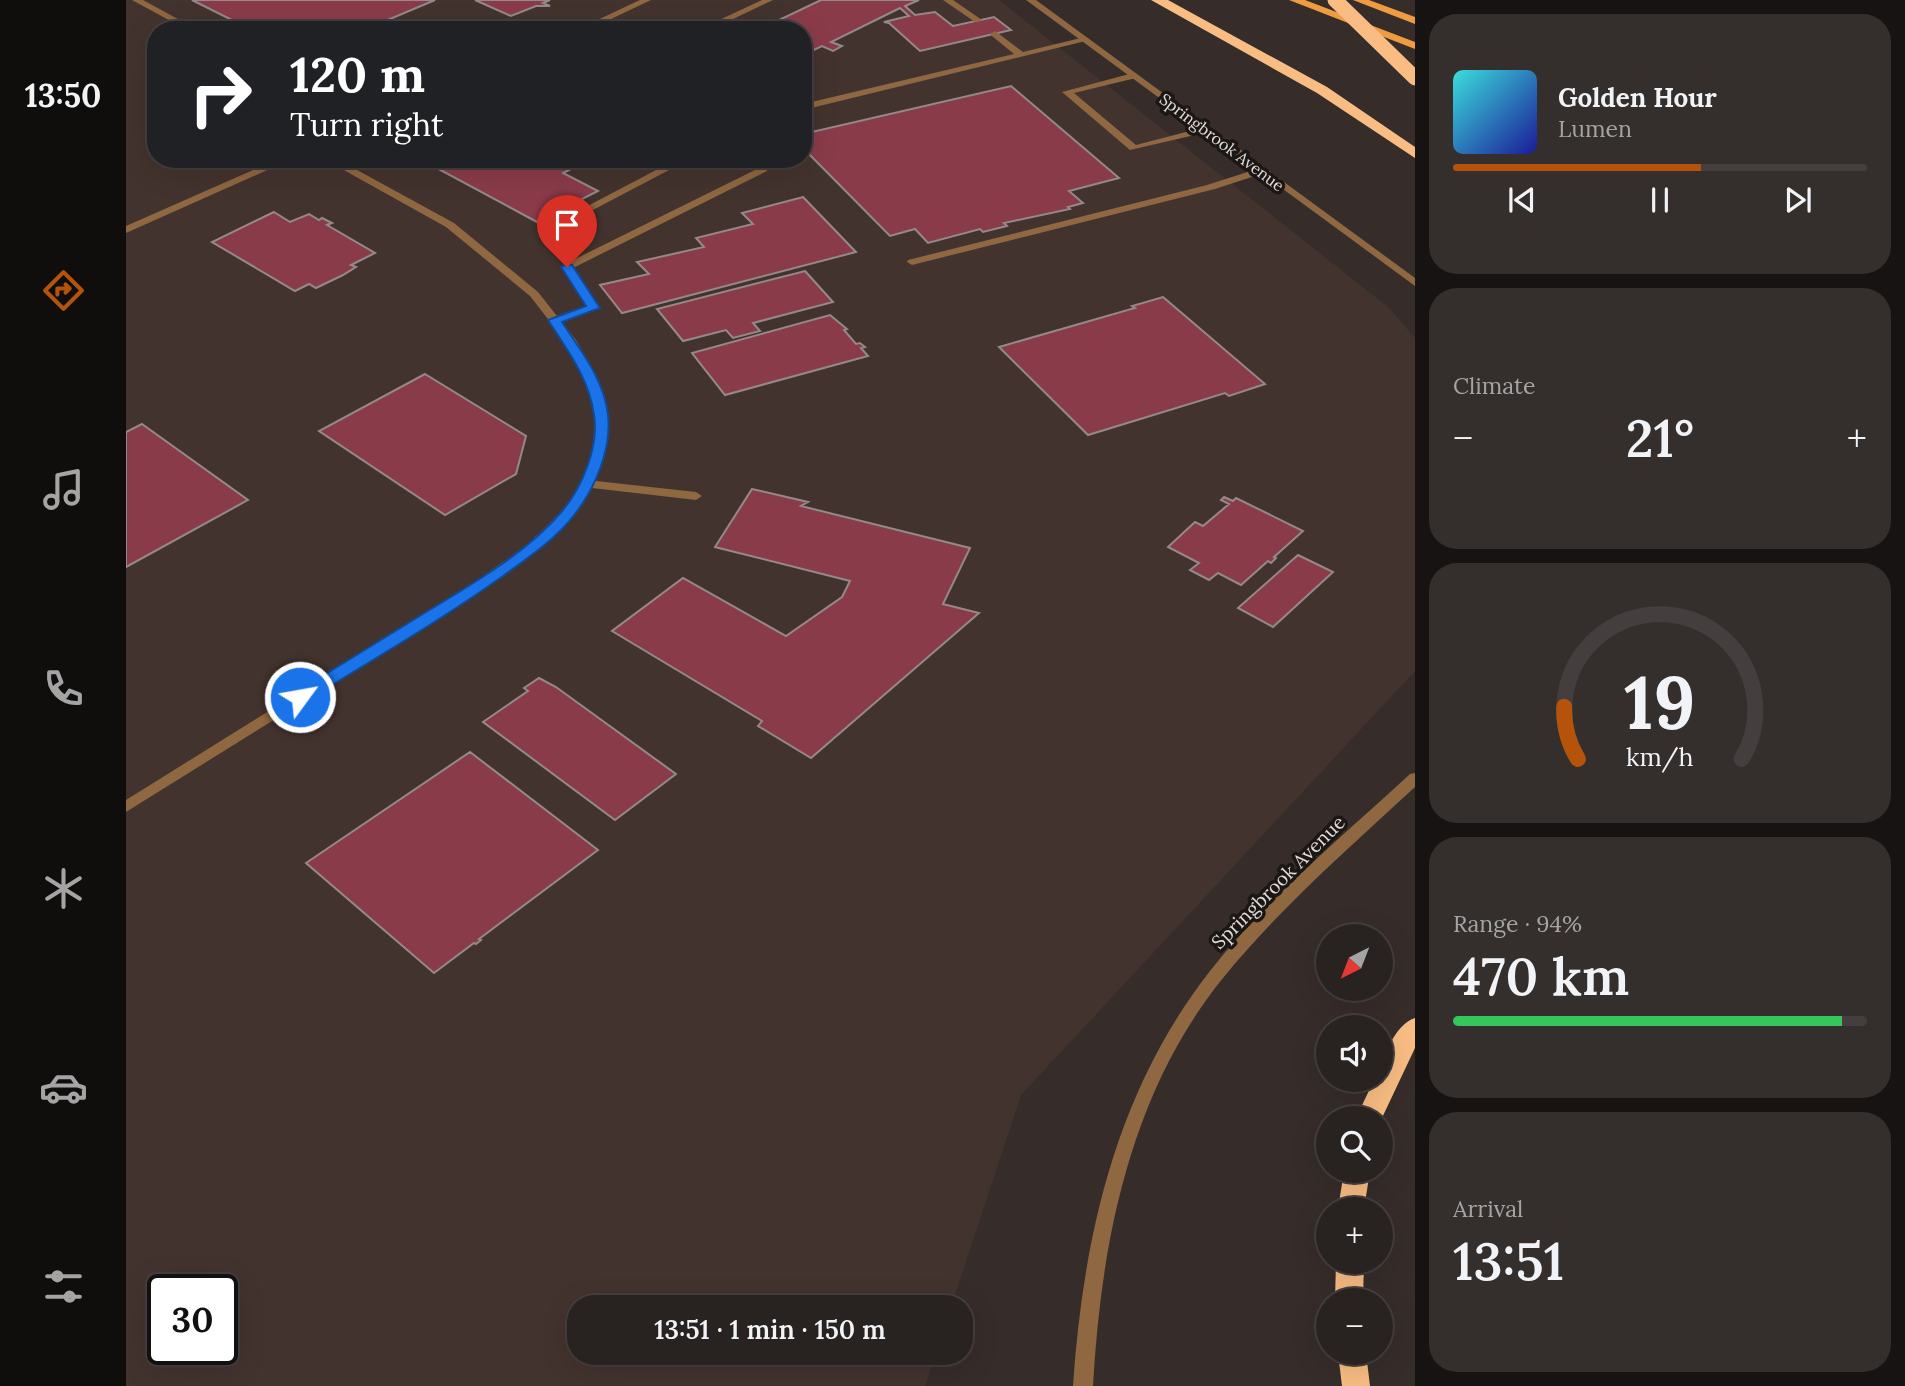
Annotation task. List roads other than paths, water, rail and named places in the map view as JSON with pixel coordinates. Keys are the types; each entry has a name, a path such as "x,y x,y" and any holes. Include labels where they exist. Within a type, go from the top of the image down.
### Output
{"highway":[{"path":"1158,0 1322,90 1415,154"},
{"path":"1335,0 1415,78"},
{"path":"1374,1106 1399,1052 1415,1028"},
{"path":"1353,1365 1356,1386"}],"main road":[{"path":"1295,0 1415,46"},
{"path":"1359,0 1415,21"}],"street":[{"path":"136,0 177,21"},
{"path":"600,21 647,0"},
{"path":"722,21 769,0"},
{"path":"947,0 978,20"},
{"name":"Springbrook Avenue","path":"1030,0 1415,283"},
{"path":"995,34 1021,55"},
{"path":"812,105 1085,40"},
{"path":"1133,76 1067,92 1134,148 1205,130"},
{"path":"126,230 267,168"},
{"path":"126,807 471,591 531,549 569,512 587,484 598,453 602,417 593,381 534,294 450,225 346,168"},
{"path":"547,230 668,168"},
{"path":"554,320 593,308 567,267 763,169"},
{"path":"912,262 1210,187 1260,171"},
{"path":"587,484 696,496"},
{"name":"Springbrook Avenue","path":"1083,1386 1085,1324 1108,1202 1125,1146 1164,1054 1214,978 1241,946 1274,911 1415,778"}]}
